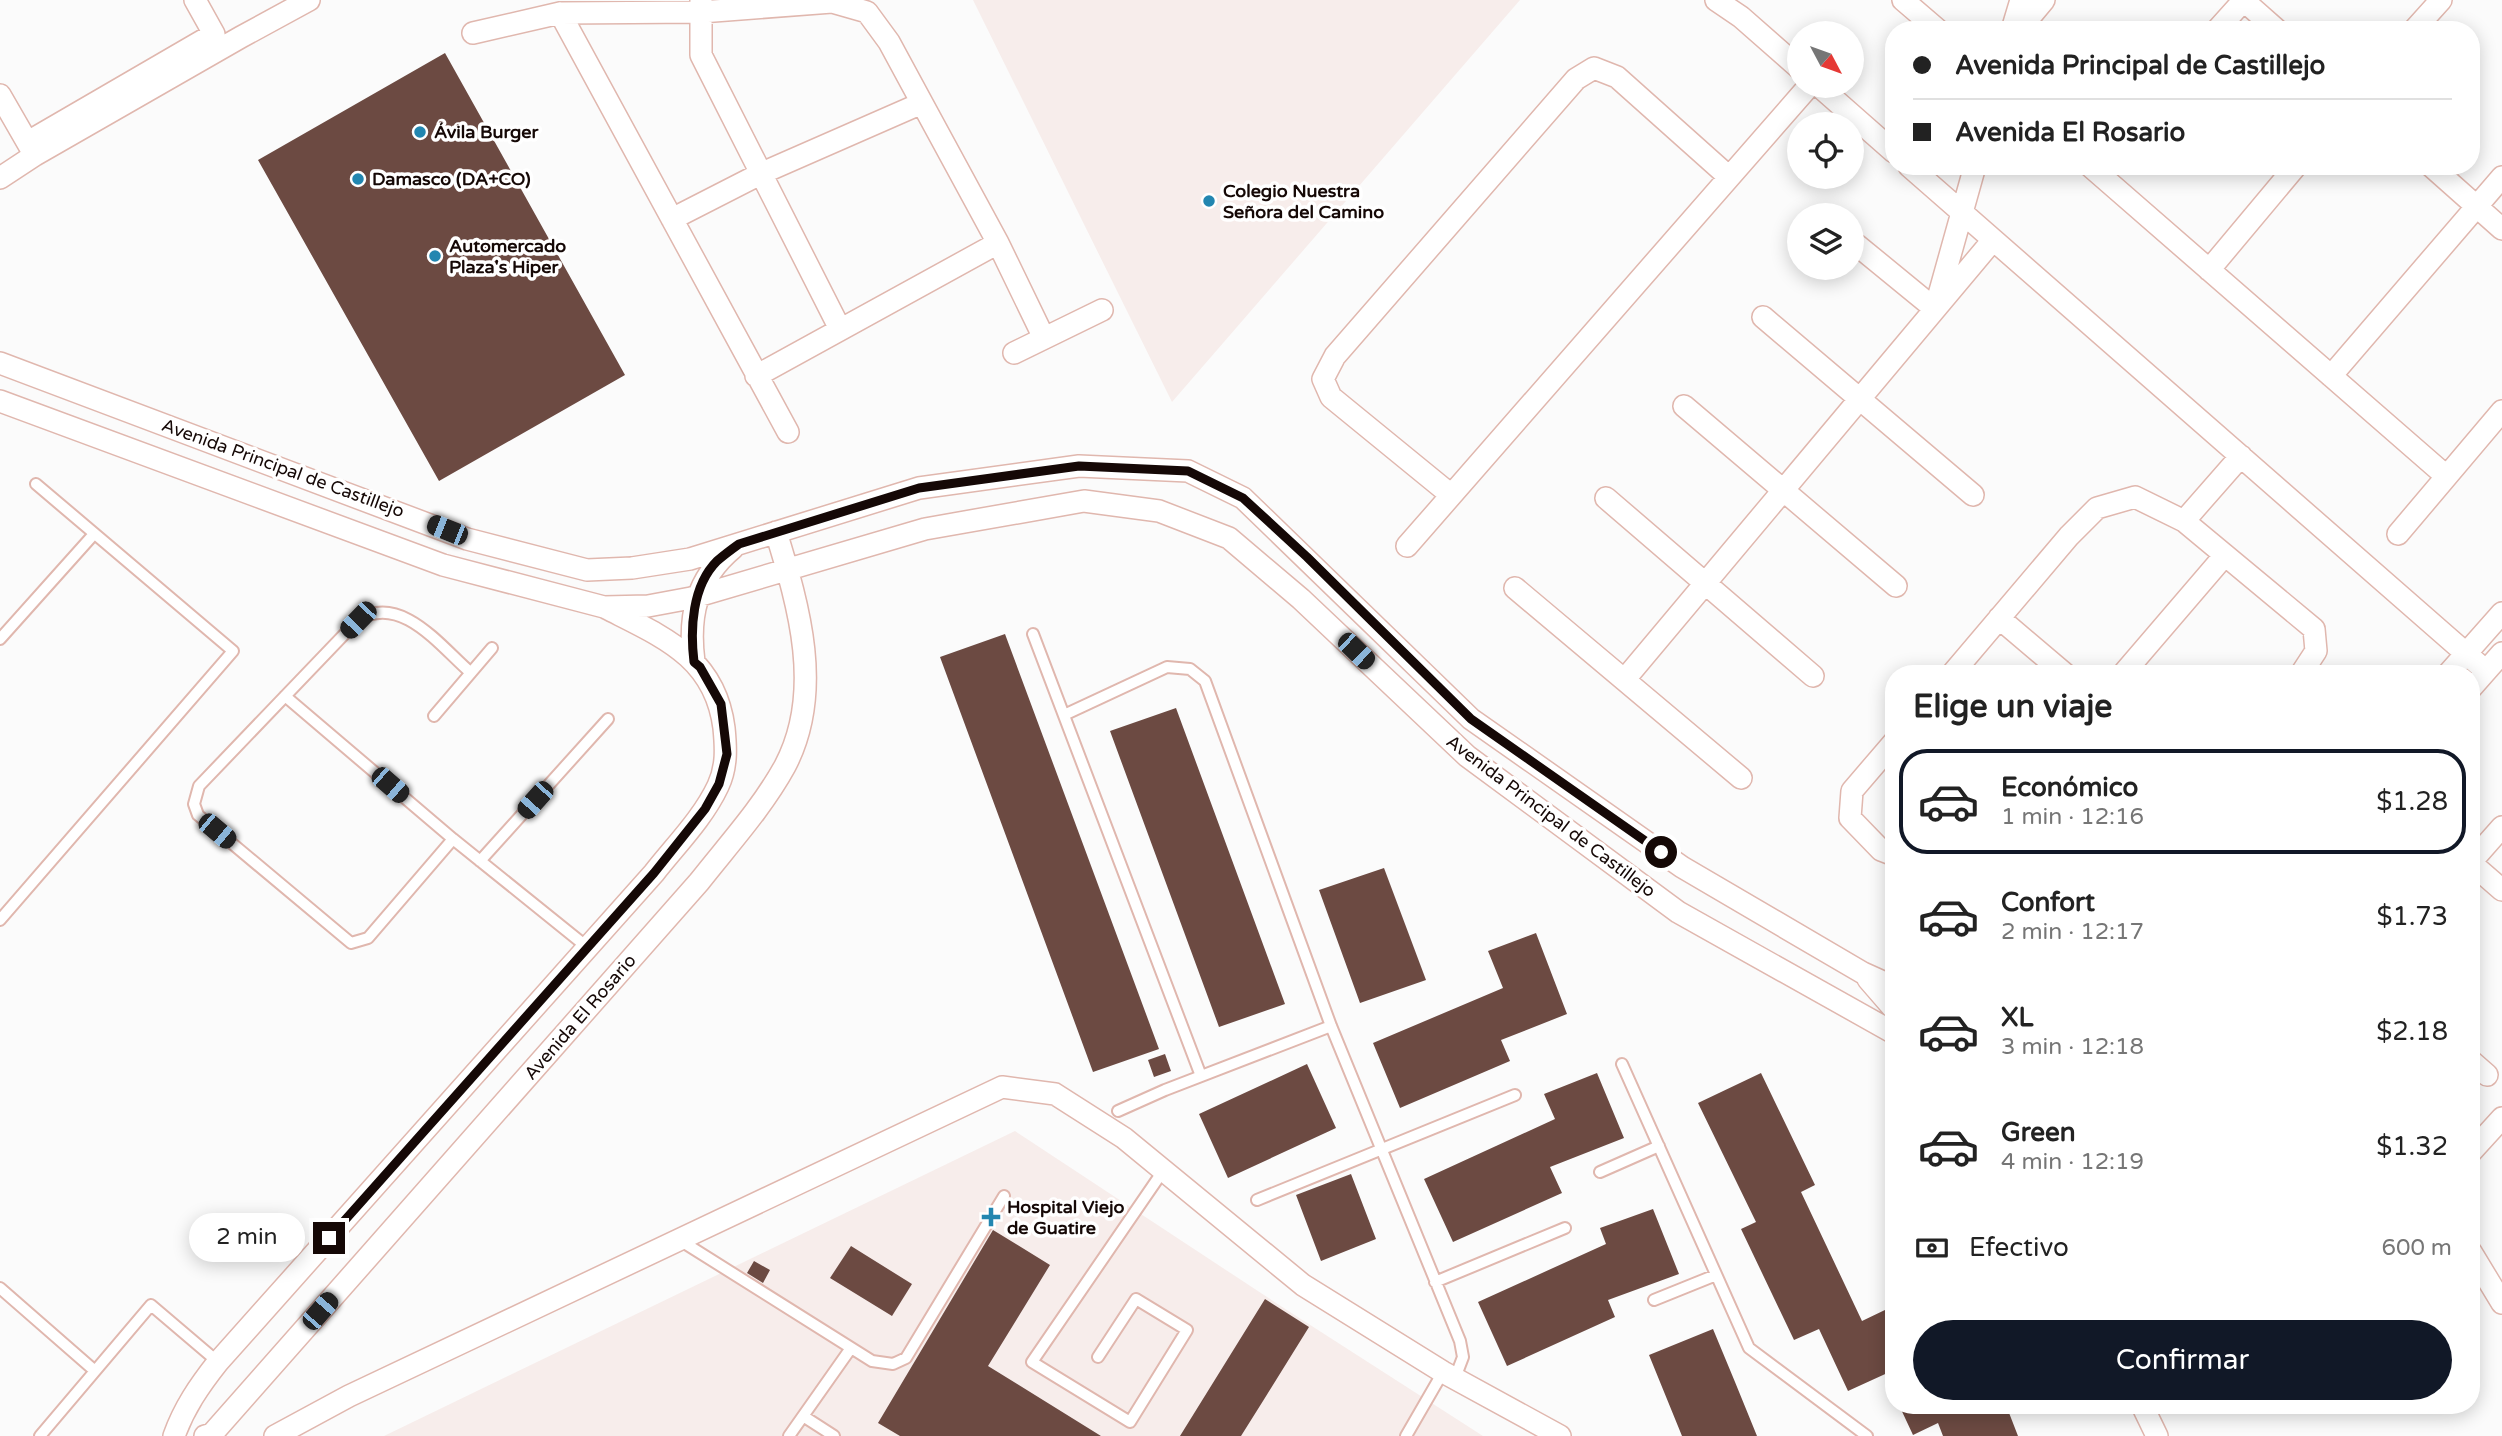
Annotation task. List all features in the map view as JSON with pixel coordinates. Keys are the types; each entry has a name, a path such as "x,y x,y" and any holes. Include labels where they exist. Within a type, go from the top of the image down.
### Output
{"street":[{"path":"0,178 31,148 214,34 195,0"},
{"path":"1716,0 1741,17 1787,57"},
{"path":"1903,0 1928,21"},
{"path":"2015,21 2021,0"},
{"path":"2026,21 2044,0"},
{"path":"2225,21 2244,0 2267,21"},
{"path":"2422,21 2441,0"},
{"path":"31,148 300,2"},
{"path":"473,33 560,13 832,2 867,12 889,41 998,243 1044,338"},
{"path":"701,6 701,55 840,329"},
{"path":"560,13 788,432"},
{"path":"1451,495 1331,397 1323,379 1335,356 1567,89 1576,79 1594,68 1617,77 1729,177"},
{"path":"0,95 31,148"},
{"path":"1407,545 1798,98"},
{"path":"1833,98 1885,144"},
{"path":"672,219 760,174 922,103"},
{"path":"1919,175 2486,671"},
{"path":"1935,309 1973,175"},
{"path":"2101,175 2446,476"},
{"path":"2208,270 2288,175"},
{"path":"2441,175 2502,229"},
{"path":"2331,376 2502,177"},
{"path":"1625,679 1993,240"},
{"path":"756,376 998,243"},
{"path":"1864,251 1935,309"},
{"path":"1014,353 1102,310"},
{"path":"1763,317 1973,495"},
{"name":"Avenida Principal de Castillejo","path":"0,363 467,539 587,570 632,568 690,559 919,488 1079,466 1188,471 1243,498 1307,557 1471,719 1682,867 1863,973 1885,983"},
{"name":"Avenida Principal de Castillejo","path":"0,401 443,565 604,607 648,606 698,596 925,529 1084,501 1158,511 1229,538 1301,598 1478,765 1678,912 1885,1028"},
{"path":"1684,406 1896,586"},
{"path":"2398,534 2502,411"},
{"path":"2185,522 2241,456"},
{"path":"1960,665 2069,536 2097,508 2135,497 2185,522 2314,629 2316,651 2307,665"},
{"path":"1606,498 1813,676"},
{"name":"Avenida El Rosario","path":"205,1436 212,1434 690,893 768,793 785,765 795,739 804,711 807,682 802,636 788,571 776,532"},
{"path":"694,662 692,645 698,596 704,580 716,562 739,544"},
{"path":"2131,665 2225,555"},
{"path":"1515,588 1741,778"},
{"path":"174,1436 197,1388 218,1362 654,873 697,820 719,784 727,754 721,704 700,667 667,639 604,607"},
{"path":"2456,665 2502,613"},
{"path":"1999,618 2054,665"},
{"path":"2480,678 2502,653"},
{"path":"1885,752 1852,791 1850,818 1885,852"},
{"path":"2480,852 2502,827"},
{"path":"2480,870 2502,890"},
{"path":"1863,973 1885,999"},
{"path":"275,1436 349,1396 1002,1087 1055,1094 1124,1138 1303,1285 1449,1375 1560,1436"},
{"path":"2480,1142 2502,1118"},
{"path":"2480,1267 2502,1303"},
{"path":"2148,1414 2157,1436"}],"lane":[{"path":"0,920 233,651 36,484"},
{"path":"0,639 94,534"},
{"path":"453,839 368,938 351,943 198,815 194,804 199,786 358,620 370,612 388,611 409,618 470,672"},
{"path":"1033,634 1201,1076"},
{"path":"434,716 492,648"},
{"path":"1064,715 1167,667 1189,669 1205,681 1331,1026 1460,1341 1463,1357 1406,1436"},
{"path":"285,696 453,839 587,947"},
{"path":"480,861 608,719"},
{"path":"1118,1111 1331,1026"},
{"path":"1622,1064 1749,1348 1867,1436"},
{"path":"1257,1200 1515,1095"},
{"path":"1600,1172 1659,1146"},
{"path":"1098,1357 1136,1299 1187,1330 1130,1422 1032,1362 1163,1171"},
{"path":"678,1239 872,1361 893,1364 906,1358 1004,1196"},
{"path":"1436,1282 1565,1228"},
{"path":"1654,1300 1716,1275"},
{"path":"2,1292 95,1371"},
{"path":"40,1436 151,1305 218,1362"},
{"path":"789,1436 851,1348"},
{"path":"803,1416 834,1436"}],"shaded area":[{"name":"Colegio Nuestra Señora del Camino","path":"973,0 1520,0 1172,402"},
{"name":"Hospital Viejo de Guatire","path":"1015,1131 1483,1436 384,1436"}],"building":[{"name":"Automercado Plaza's Hiper","path":"445,53 625,375 439,481 258,160"},
{"path":"1005,634 1159,1049 1093,1072 940,657"},
{"path":"1176,708 1285,1004 1219,1027 1110,731"},
{"path":"1384,868 1426,980 1360,1003 1319,890"},
{"path":"1536,933 1567,1014 1501,1040 1510,1061 1400,1108 1373,1043 1503,988 1488,951"},
{"path":"1165,1054 1171,1071 1154,1077 1148,1060"},
{"path":"1307,1064 1336,1128 1228,1178 1199,1114"},
{"path":"1597,1073 1624,1138 1550,1167 1562,1193 1453,1242 1424,1179 1555,1119 1544,1094"},
{"path":"1761,1073 1815,1185 1801,1192 1862,1321 1885,1310 1885,1374 1848,1391 1819,1329 1794,1340 1741,1229 1756,1222 1698,1103"},
{"path":"1351,1174 1376,1239 1321,1261 1296,1195"},
{"path":"1653,1209 1679,1274 1608,1300 1615,1317 1507,1366 1478,1302 1606,1244 1600,1228"},
{"path":"993,1230 1050,1265 988,1366 1101,1436 900,1436 878,1423"},
{"path":"851,1246 912,1284 892,1316 830,1278"},
{"path":"754,1261 770,1270 763,1283 747,1273"},
{"path":"1265,1299 1309,1327 1241,1436 1180,1436"},
{"path":"1713,1329 1757,1436 1682,1436 1649,1355"},
{"path":"1903,1414 2009,1414 2018,1436 1943,1436 1938,1423 1913,1435"}],"place":[{"name":"Ávila Burger","path":"420,132"},
{"name":"Damasco (DA+CO)","path":"358,179"},
{"name":"Colegio Nuestra Señora del Camino","path":"1209,201"},
{"name":"Automercado Plaza's Hiper","path":"435,256"},
{"name":"Hospital Viejo de Guatire","path":"991,1217"}],"route":[{"path":"329,1238 654,873 705,809 719,784 727,754 721,704 700,667 694,662 693,618 704,580 716,562 739,544 919,488 1079,466 1188,471 1243,498 1307,557 1471,719 1661,852"}]}
